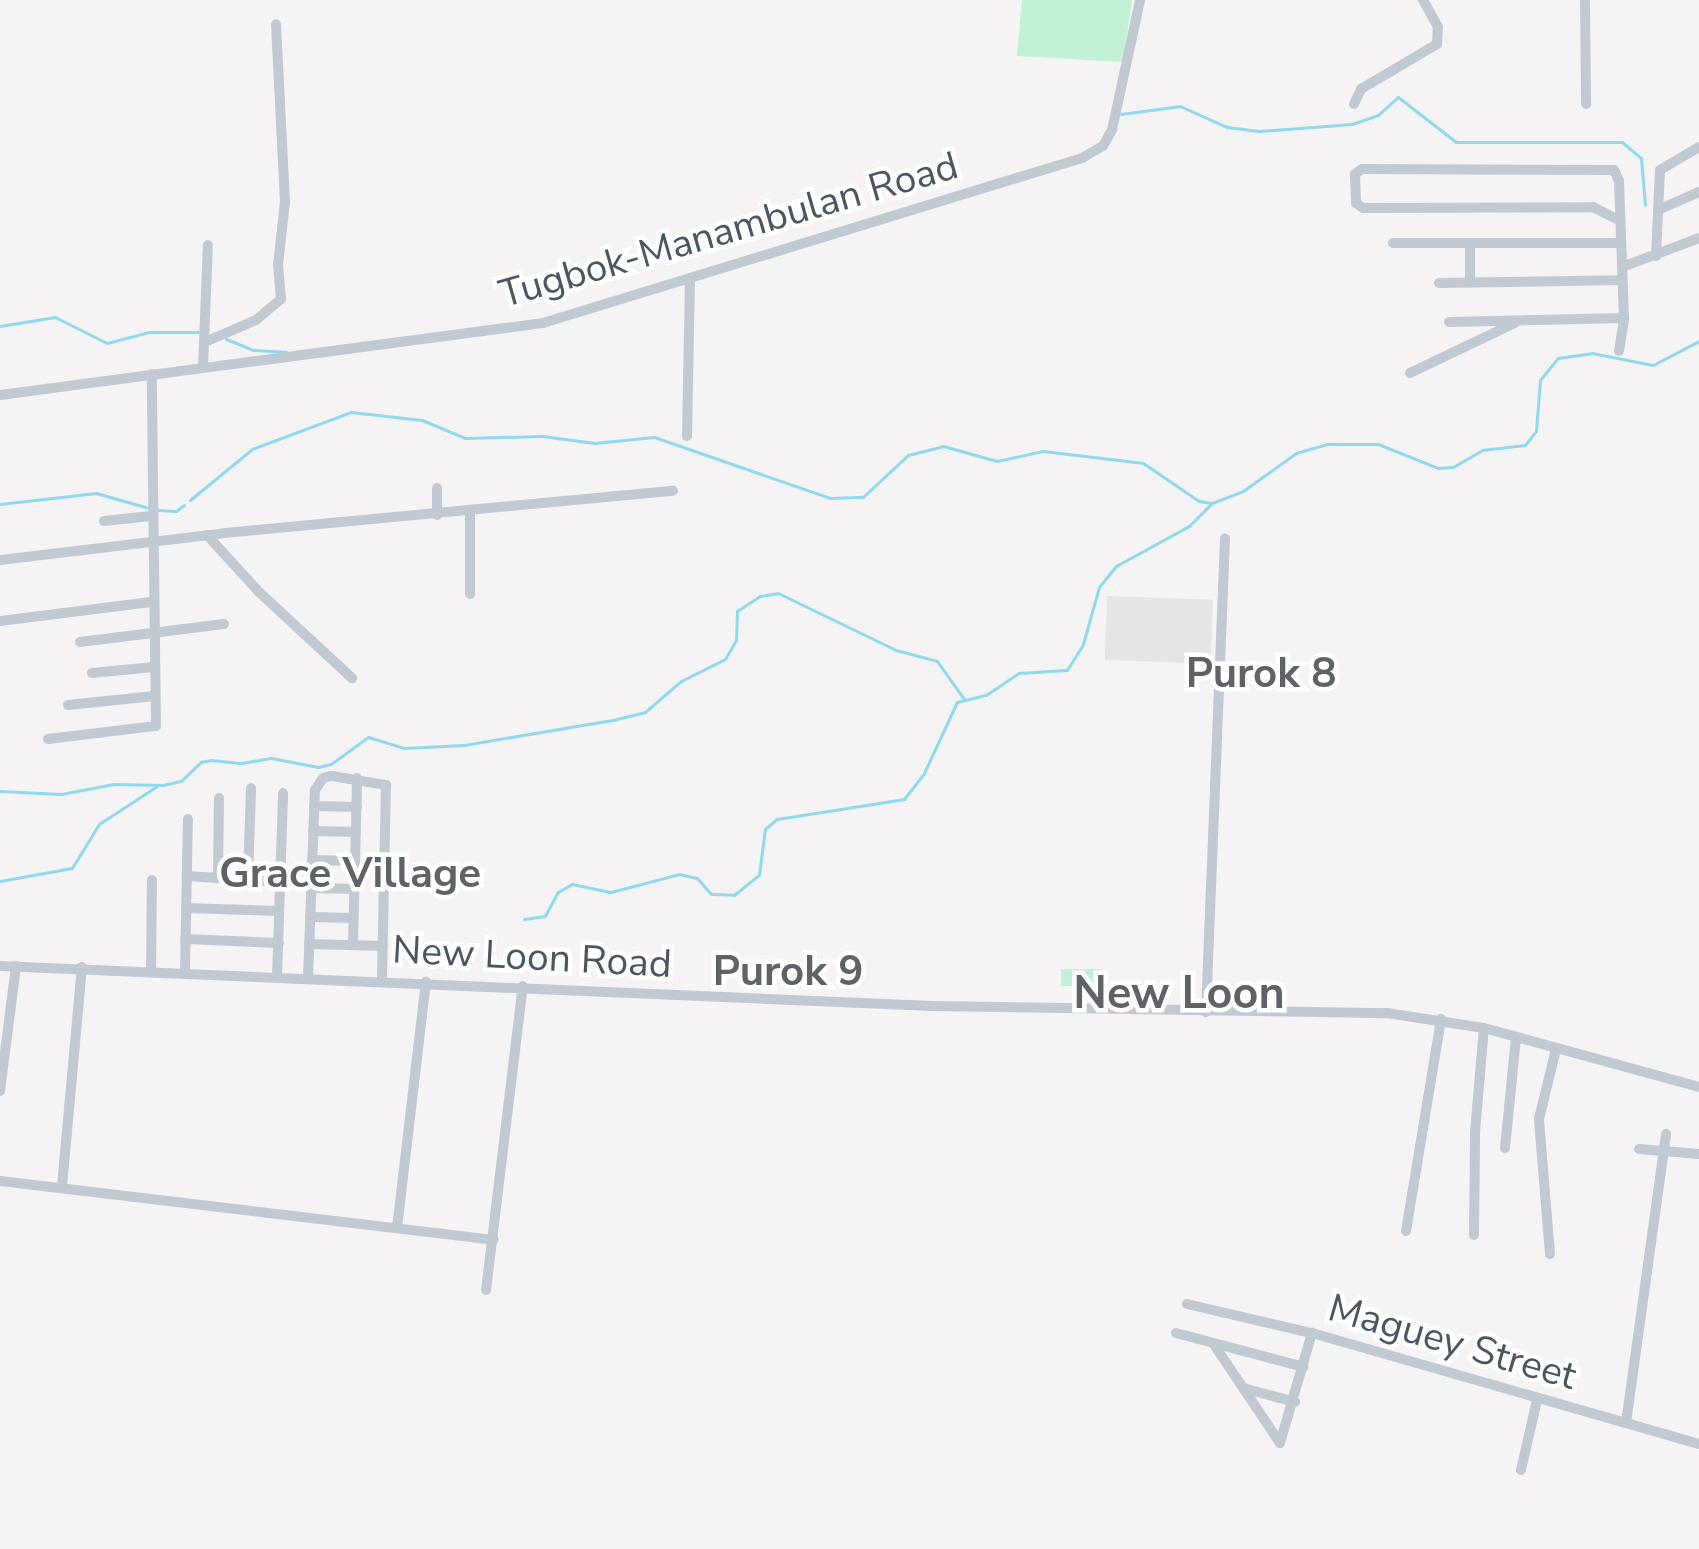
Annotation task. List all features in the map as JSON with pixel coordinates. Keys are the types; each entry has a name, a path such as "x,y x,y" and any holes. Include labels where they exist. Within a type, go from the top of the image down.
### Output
{"street":[{"name":"Tugbok-Manambulan Road","path":"0,395 543,322 691,281 1094,152 1112,130 1140,0"},
{"path":"1354,104 1361,89 1437,44 1438,26 1424,0"},
{"path":"1585,0 1586,104"},
{"path":"206,342 256,320 281,299 278,265 285,202 276,24"},
{"path":"1656,256 1662,167 1699,147"},
{"path":"1619,220 1593,207 1363,208 1356,203 1355,176 1362,169 1609,168 1619,176 1624,318 1619,351"},
{"path":"1658,210 1699,192"},
{"path":"1439,283 1622,274 1699,238"},
{"path":"1393,243 1621,243"},
{"path":"1470,243 1470,282"},
{"path":"203,368 208,245"},
{"path":"687,436 691,281"},
{"path":"1449,322 1624,318"},
{"path":"1410,373 1517,322"},
{"path":"49,739 156,726 152,374"},
{"path":"436,488 437,515"},
{"path":"0,560 208,535 470,514 674,491"},
{"path":"470,514 470,594"},
{"path":"104,521 151,516"},
{"path":"208,535 259,592 352,678"},
{"path":"1206,1012 1225,538"},
{"path":"0,621 151,602"},
{"path":"80,642 224,624"},
{"path":"92,674 154,667"},
{"path":"68,705 155,696"},
{"path":"308,978 314,806 322,778 357,778 384,783 382,980"},
{"path":"352,945 357,778"},
{"path":"248,880 251,788"},
{"path":"278,976 283,793"},
{"path":"218,798 218,878"},
{"path":"314,806 357,807"},
{"path":"185,971 188,819"},
{"path":"313,831 356,832"},
{"path":"312,860 355,861"},
{"path":"187,876 280,882"},
{"path":"152,880 152,970"},
{"path":"311,888 354,889"},
{"path":"186,908 280,911"},
{"path":"310,916 353,918"},
{"path":"185,940 279,943"},
{"path":"309,944 382,946"},
{"name":"New Loon Road","path":"0,966 932,1006 1387,1012 1484,1028 1699,1087"},
{"path":"0,1091 16,966"},
{"path":"62,1186 82,967"},
{"path":"397,1228 426,982"},
{"path":"486,1290 523,986"},
{"path":"1406,1231 1441,1019"},
{"path":"1474,1235 1474,1153 1484,1028"},
{"path":"1504,1148 1516,1037"},
{"path":"1550,1254 1539,1119 1556,1049"},
{"path":"1626,1423 1666,1134"},
{"path":"1639,1149 1699,1154"},
{"path":"0,1181 493,1240"},
{"name":"Maguey Street","path":"1187,1304 1312,1333 1699,1444"},
{"path":"1176,1333 1304,1366"},
{"path":"1213,1343 1279,1443 1284,1441 1312,1333"},
{"path":"1243,1388 1294,1402"},
{"path":"1521,1470 1537,1400"}],"shaded area":[{"path":"1107,596 1213,600 1211,664 1105,660"}],"green space":[{"path":"1022,0 1132,0 1123,62 1017,56"},
{"path":"1061,969 1102,969 1102,986 1061,986"}],"waterway":[{"path":"1121,114 1180,106 1227,127 1259,131 1352,124 1378,115 1398,97 1456,142 1622,142 1641,158 1645,205"},
{"path":"0,326 55,317 107,343 149,332 203,332"},
{"path":"226,339 253,350 286,352"},
{"path":"190,500 252,449 351,412 422,420 465,438 542,436 595,443 654,437 830,498 863,497 908,455 943,446 997,461 1043,451 1143,463 1199,501 1212,503 1243,491 1296,453 1328,444 1378,444 1438,468 1453,467 1482,450 1525,445 1536,431 1540,380 1558,358 1592,353 1653,365 1699,341"},
{"path":"0,504 96,493 149,508"},
{"path":"524,919 545,916 558,892 572,884 611,892 679,874 697,878 711,894 734,895 759,875 765,829 777,819 904,799 924,773 957,702 986,695 1019,673 1067,670 1083,644 1099,587 1116,566 1189,526 1211,504"},
{"path":"157,510 176,511 184,505"},
{"path":"0,791 61,794 114,784 163,785 181,781 201,762 211,760 242,763 271,758 318,767 331,764 368,737 405,748 464,745 645,712 681,681 725,659 736,640 737,611 760,596 778,593 896,650 937,661 964,699"},
{"path":"0,881 72,868 99,824 157,786"}],"district":[{"name":"Purok 8","path":"1261,674"},
{"name":"Grace Village","path":"350,874"},
{"name":"Purok 9","path":"788,972"},
{"name":"New Loon","path":"1179,994"}]}
